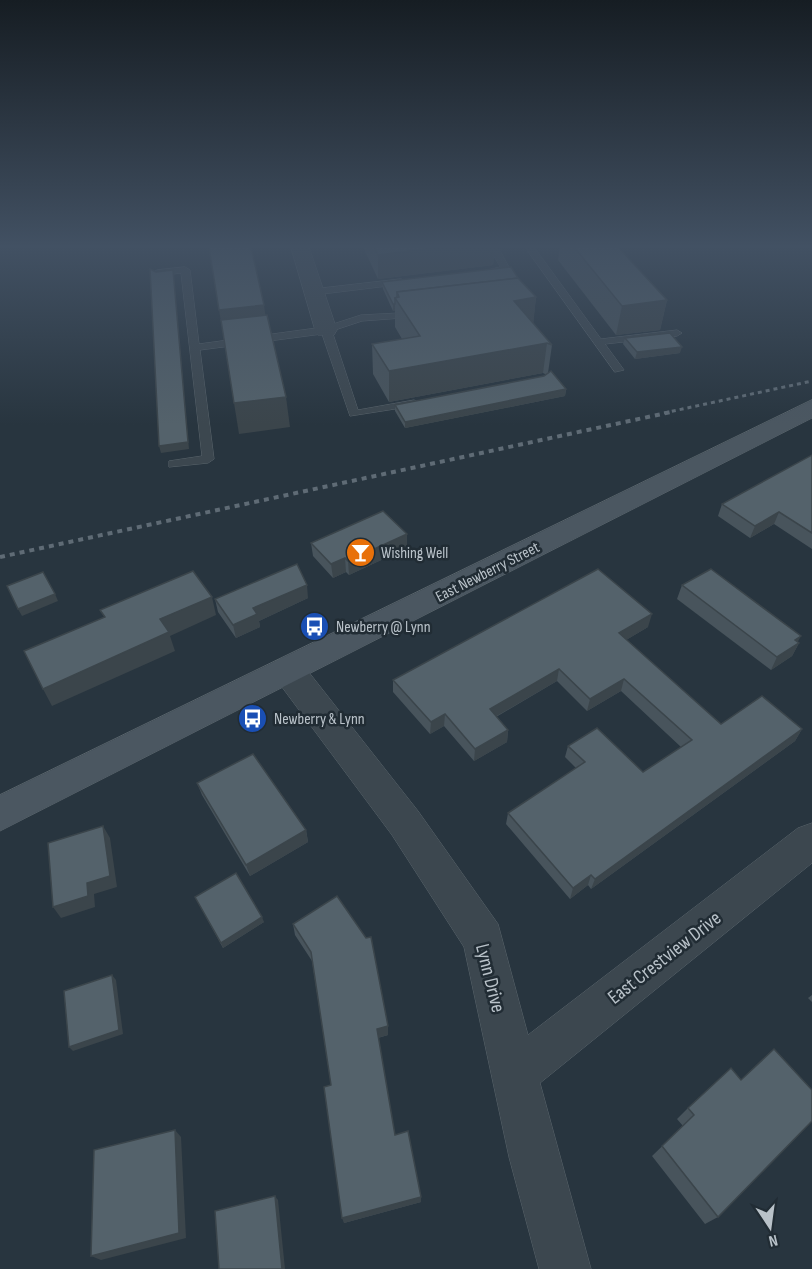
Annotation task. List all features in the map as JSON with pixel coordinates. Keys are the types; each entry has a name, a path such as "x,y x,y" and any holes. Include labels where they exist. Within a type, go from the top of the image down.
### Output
{"main road":[{"name":"East Newberry Street","path":"0,814 812,408"}],"street":[{"path":"318,306 326,330"},
{"name":"Lynn Drive","path":"288,670 405,823 483,939 534,1157 565,1269"},
{"name":"East Crestview Drive","path":"515,1074 812,840"}],"lane":[{"path":"173,464 208,459 189,306"},
{"path":"572,306 619,370"},
{"path":"194,348 326,330 361,318 430,313"},
{"path":"326,330 354,414 421,402"},
{"path":"598,342 677,333"}],"building":[{"path":"152,306 176,306 188,442 159,446"},
{"path":"218,306 253,306 219,310"},
{"path":"400,306 519,306 552,345 547,343 389,371 372,344 420,336"},
{"path":"267,315 286,397 234,403 221,320"},
{"path":"670,333 682,347 637,352 625,338"},
{"path":"551,371 566,389 405,422 395,405 544,376"},
{"path":"812,455 812,533 779,512 755,526 722,504"},
{"path":"383,511 407,534 348,561 345,558 331,564 311,543"},
{"path":"297,564 307,585 253,608 257,614 233,625 215,599"},
{"path":"598,569 652,614 619,633 721,724 762,696 802,729 595,879 591,875 573,888 508,813 585,762 568,746 597,728 643,772 692,740 624,679 590,699 559,669 490,709 508,730 475,749 445,714 431,722 393,680"},
{"path":"711,569 801,636 795,640 799,643 777,657 682,585"},
{"path":"193,571 212,597 160,619 169,632 43,689 24,651 105,617 100,610"},
{"path":"43,572 55,594 18,609 7,586"},
{"path":"253,754 306,830 246,865 197,783"},
{"path":"103,826 110,876 87,883 88,896 53,907 48,843"},
{"path":"236,873 262,917 221,943 195,897"},
{"path":"337,896 366,938 371,937 388,1026 377,1029 395,1135 408,1131 421,1197 342,1218 324,1087 331,1085 311,952 293,924"},
{"path":"112,975 119,1030 69,1047 64,991"},
{"path":"774,1049 812,1090 812,1121 718,1217 662,1146 694,1115 688,1108 731,1068 741,1080"},
{"path":"175,1130 179,1233 91,1256 94,1150"},
{"path":"275,1196 282,1269 219,1269 215,1211"}],"railway":[{"path":"664,413 812,381"},
{"path":"0,557 671,412"}],"place":[{"name":"Wishing Well","path":"360,552"},
{"name":"Newberry @ Lynn","path":"315,626"},
{"name":"Newberry & Lynn","path":"253,718"}]}
